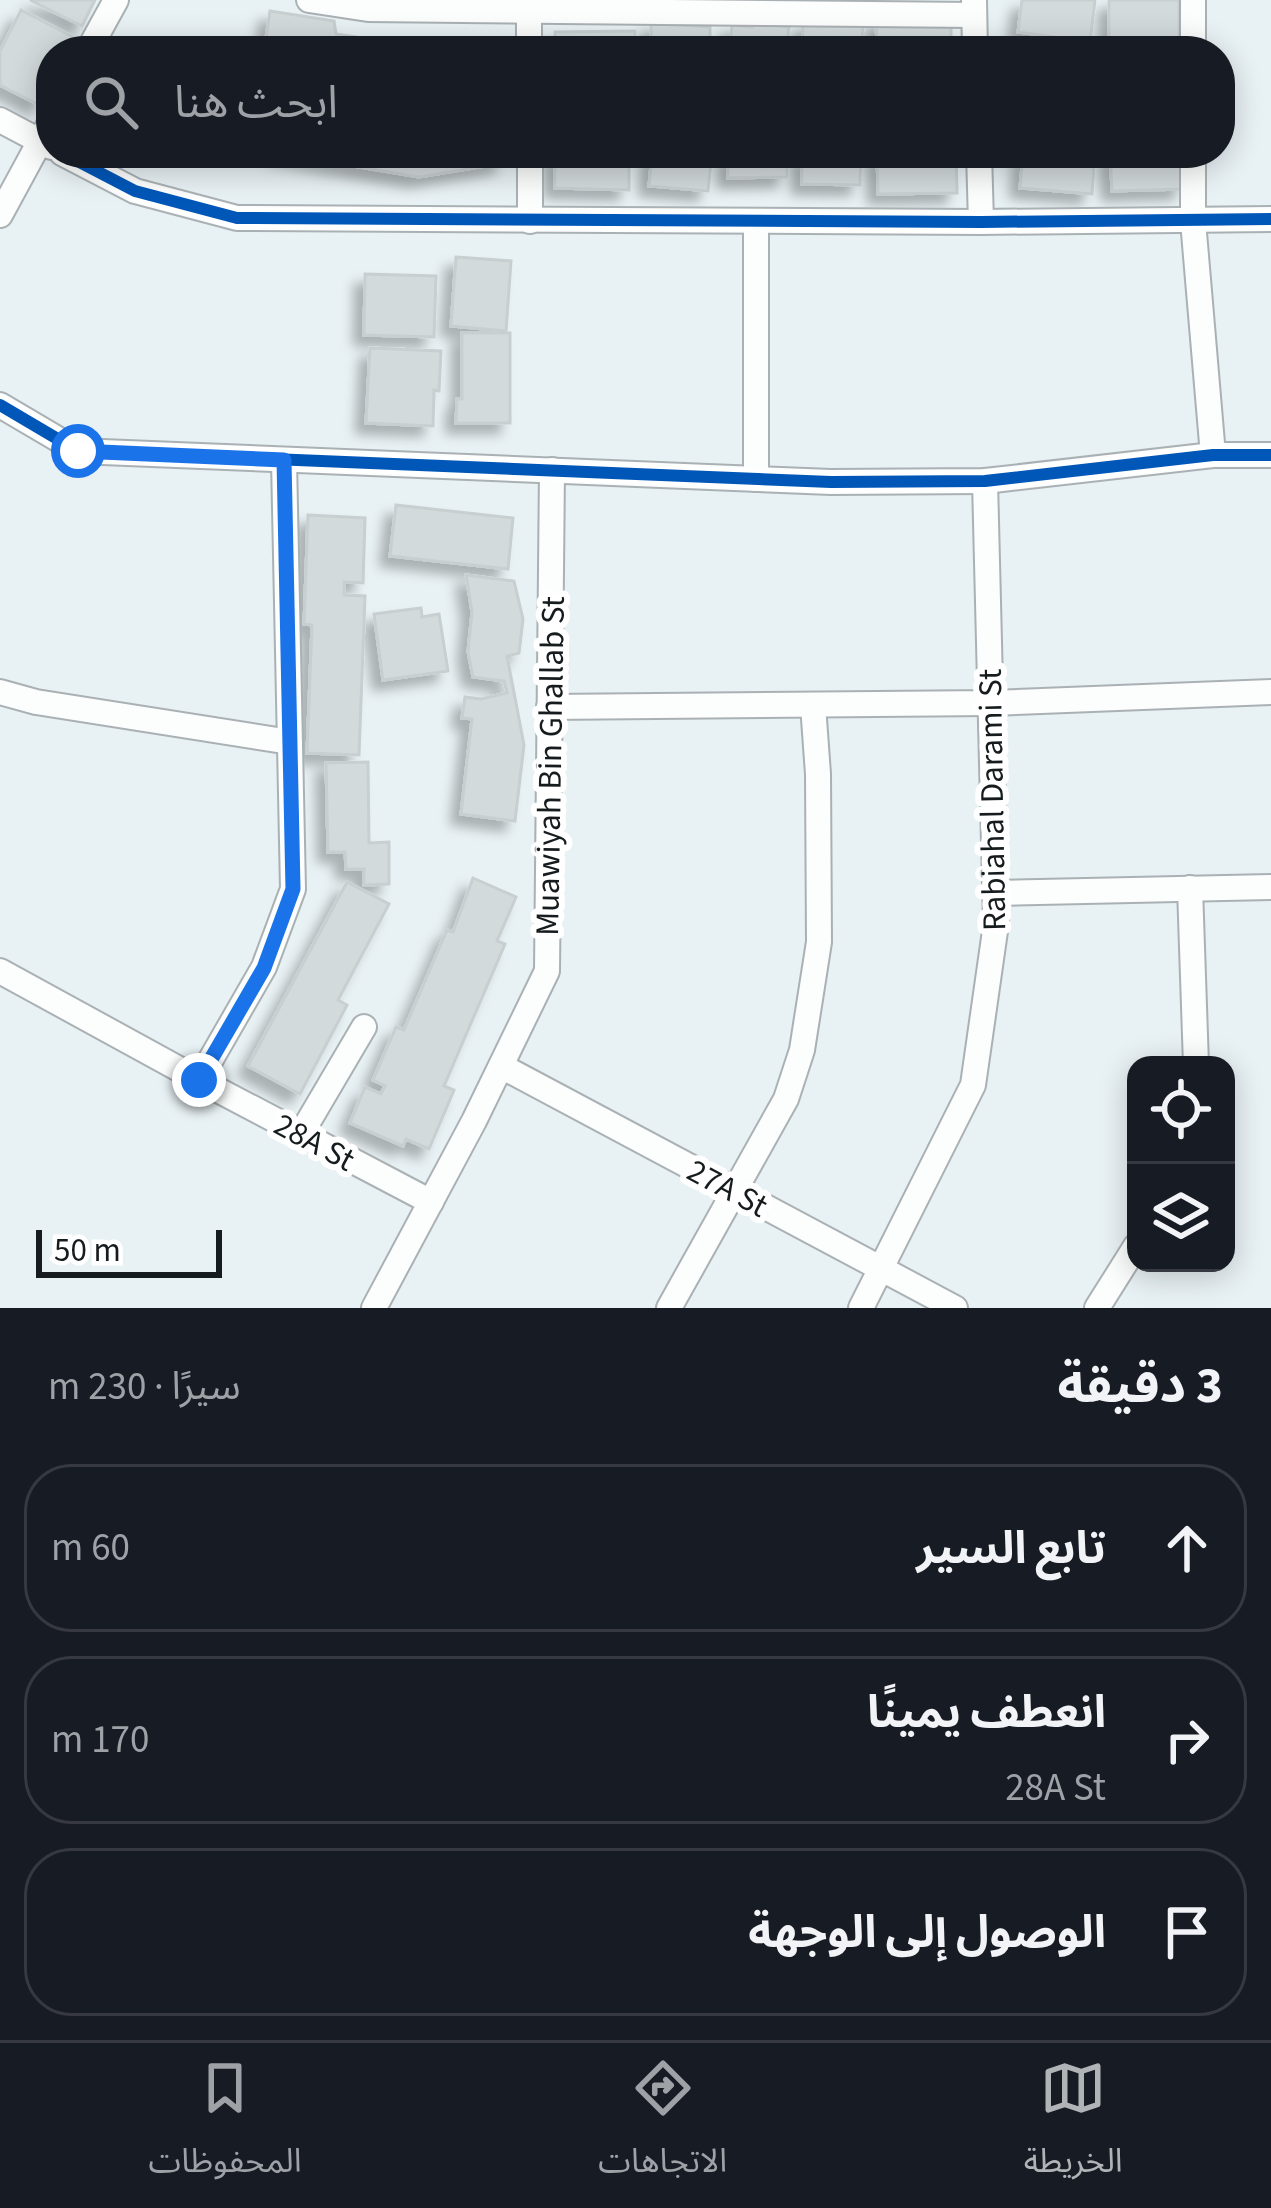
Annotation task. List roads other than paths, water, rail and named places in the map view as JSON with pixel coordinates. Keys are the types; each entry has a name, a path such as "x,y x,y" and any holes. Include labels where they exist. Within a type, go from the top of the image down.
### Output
{"street":[{"path":"96,36 116,0"},
{"path":"309,0 368,10 529,5 974,8"},
{"path":"1193,0 1193,36"},
{"path":"529,5 529,36"},
{"path":"0,121 36,135"},
{"path":"0,214 36,162"},
{"path":"96,168 135,191 237,218 1271,219"},
{"path":"530,168 530,221"},
{"path":"979,168 981,222"},
{"path":"1193,168 1193,221 1214,455"},
{"path":"756,222 756,479"},
{"path":"0,405 78,451 831,482 985,481 1214,455 1271,455"},
{"path":"199,1080 264,968 293,889 284,460"},
{"name":"Muawiyah Bin Ghallab St","path":"374,1308 547,970 552,470"},
{"name":"Rabiahal Darami St","path":"861,1308 973,1085 996,924 985,481"},
{"path":"0,692 36,702 290,742"},
{"path":"549,707 991,703 1271,692"},
{"path":"670,1308 786,1100 802,1050 819,942 813,704"},
{"path":"996,893 1271,886"},
{"path":"1190,888 1196,1056"},
{"name":"28A St","path":"0,971 430,1202"},
{"path":"301,1134 364,1027"},
{"name":"27A St","path":"501,1066 955,1308"},
{"path":"1096,1308 1127,1260"}]}
